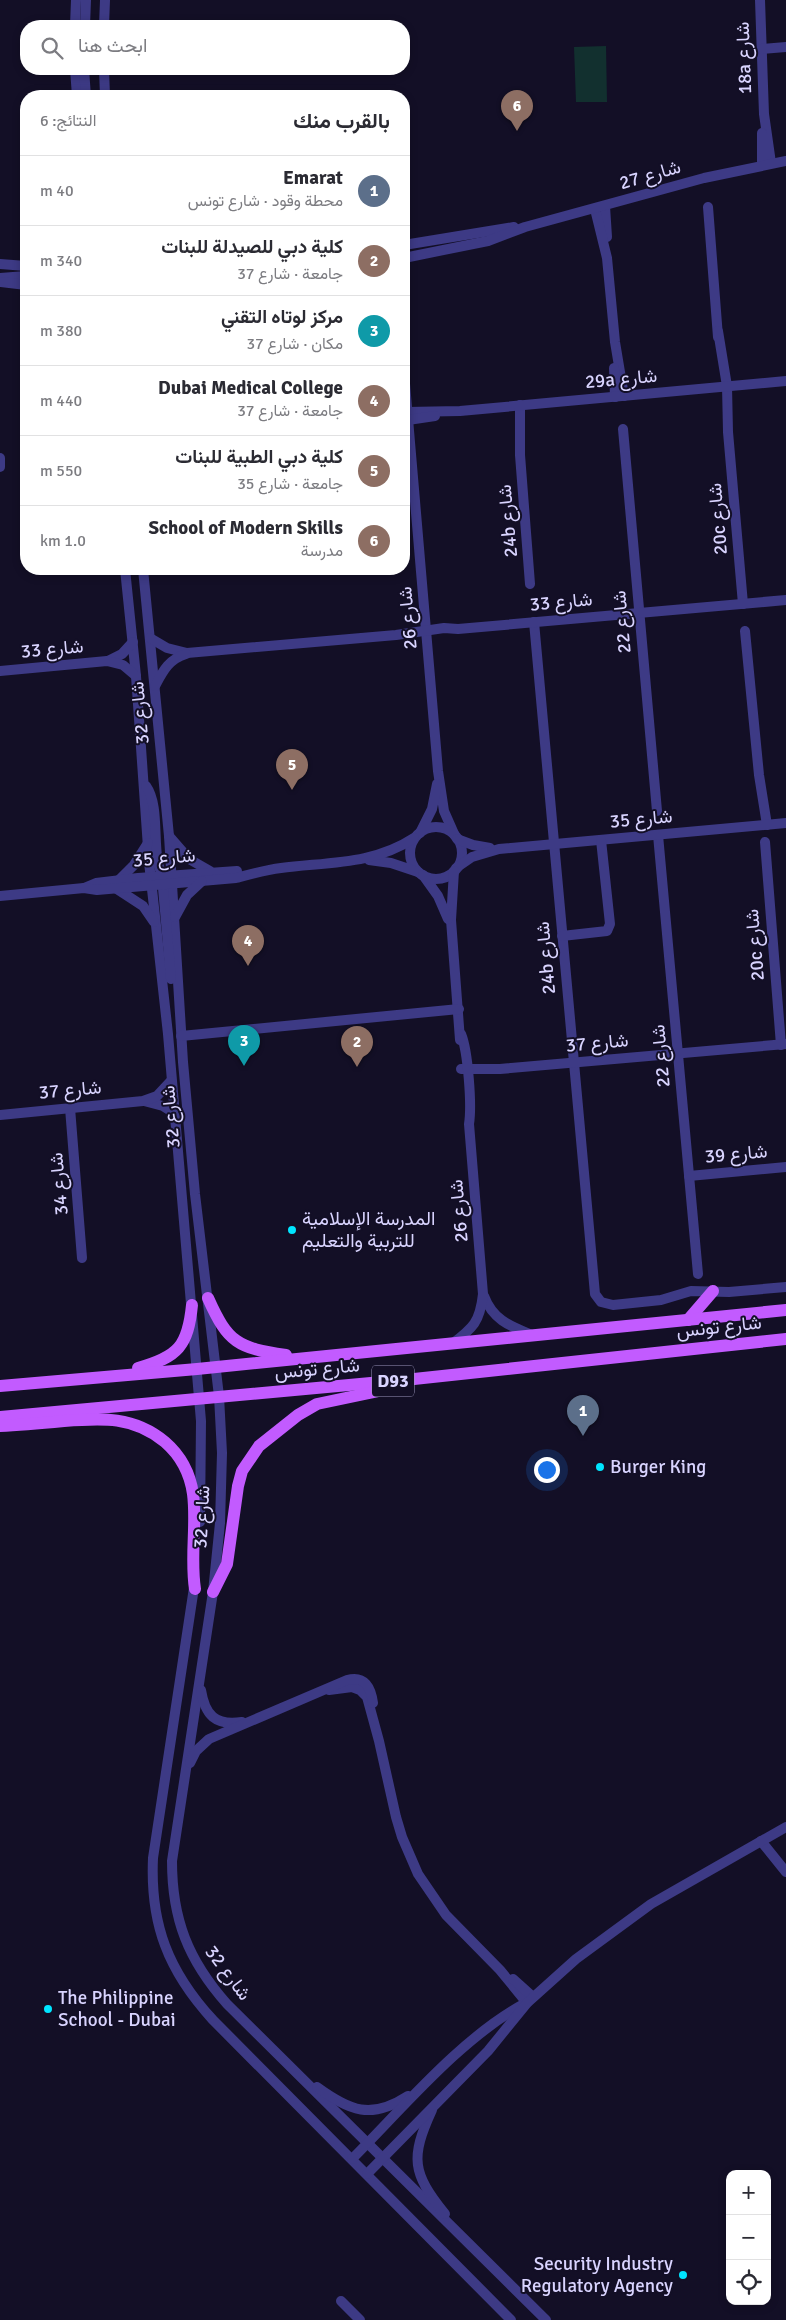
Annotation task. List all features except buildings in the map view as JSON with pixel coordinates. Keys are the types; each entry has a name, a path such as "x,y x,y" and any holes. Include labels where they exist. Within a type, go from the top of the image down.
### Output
{"main road":[{"path":"688,1320 712,1291"},
{"path":"208,1298 222,1327 235,1340 255,1350 306,1358"},
{"path":"111,1376 157,1362 172,1355 188,1333 192,1305"},
{"name":"شارع تونس","path":"0,1386 197,1369 786,1310"},
{"name":"شارع تونس","path":"0,1417 414,1379 786,1339"},
{"path":"213,1592 227,1564 238,1486 242,1472 249,1458 259,1446 298,1415 318,1404 339,1398 392,1389 414,1379"},
{"path":"0,1426 108,1418 132,1422 162,1440 177,1455 191,1483 194,1503 192,1561 194,1589"}],"street":[{"path":"75,20 76,0"},
{"path":"85,20 86,0"},
{"path":"104,20 105,0"},
{"name":"18a شارع","path":"760,0 767,164"},
{"path":"762,49 786,47"},
{"path":"75,75 77,90"},
{"path":"84,75 86,90"},
{"path":"104,75 105,90"},
{"name":"شارع 27","path":"410,244 525,227 704,178 786,161"},
{"name":"20c شارع","path":"708,207 742,604"},
{"path":"600,208 607,258 620,396"},
{"name":"شارع 27","path":"410,258 488,241 525,227"},
{"path":"0,264 20,265"},
{"path":"0,278 20,276"},
{"path":"0,282 20,284"},
{"name":"29a شارع","path":"410,416 786,381"},
{"name":"24b شارع","path":"516,406 530,584"},
{"name":"شارع 22","path":"624,430 638,613 657,811"},
{"name":"شارع 26","path":"410,450 438,771 444,811 456,837"},
{"path":"0,458 0,467"},
{"name":"شارع 32","path":"126,575 136,676 148,842 175,918 178,998 195,1194 219,1396 222,1488 213,1592 172,1860 175,1906 180,1928 195,1962 212,1987 479,2256 546,2320"},
{"name":"شارع 32","path":"144,575 169,836 156,927 192,1305 201,1421 201,1488 194,1589 153,1850 153,1893 160,1934 176,1971 199,2005 511,2320"},
{"name":"شارع 33","path":"150,638 173,651 187,653 396,635 405,637 426,632 448,633 458,629 786,600"},
{"name":"24b شارع","path":"534,622 594,1290 598,1300 609,1305 661,1300 691,1290"},
{"path":"745,631 763,825"},
{"name":"شارع 33","path":"107,661 122,654 133,642"},
{"name":"شارع 33","path":"155,686 167,666 179,656 187,653"},
{"name":"شارع 33","path":"0,671 107,661 123,665 136,676"},
{"name":"شارع 26","path":"417,836 432,809 438,771"},
{"path":"144,784 152,798 172,984 178,998"},
{"name":"شارع 35","path":"455,870 472,857 499,849 786,823"},
{"path":"434,827 449,831 456,837 461,854 455,870 439,878 421,874 414,867 410,853 417,836 434,827"},
{"name":"شارع 22","path":"658,835 698,1274"},
{"path":"169,836 189,859 213,872"},
{"name":"شارع 35","path":"0,896 84,888 96,883 118,884 162,880 213,872 248,873 361,860 389,852 417,836"},
{"name":"شارع 35","path":"456,837 473,845 499,849"},
{"path":"562,936 607,931 610,924 601,840"},
{"path":"148,842 134,865 118,884 142,906 156,927"},
{"name":"20c شارع","path":"764,842 783,1044"},
{"name":"شارع 35","path":"361,860 391,864 421,874"},
{"name":"شارع 26","path":"455,870 451,895 452,932 461,1034 465,1047 465,1111 469,1124 483,1294 487,1305 498,1319 533,1336"},
{"name":"شارع 35","path":"162,880 203,881 236,878 248,873"},
{"name":"شارع 26","path":"421,874 441,902 452,932"},
{"path":"175,918 187,895 203,881"},
{"path":"181,1036 459,1009"},
{"name":"شارع 37","path":"465,1072 488,1074 500,1069 783,1044"},
{"name":"شارع 37","path":"0,1114 143,1101 157,1096 171,1080"},
{"name":"شارع 37","path":"143,1101 163,1106 174,1113"},
{"name":"شارع 34","path":"70,1108 82,1258"},
{"name":"شارع 39","path":"689,1176 786,1167"},
{"path":"691,1290 729,1292 786,1287"},
{"path":"691,1290 702,1301"},
{"name":"شارع 26","path":"452,1344 473,1327 478,1320 483,1294"},
{"path":"199,1681 204,1706 214,1718 230,1723 252,1720"},
{"path":"184,1776 191,1759 202,1745 217,1735 329,1690 352,1687 364,1693 369,1702 396,1817 407,1850 418,1874 446,1915 530,2000"},
{"path":"352,2159 423,2086 490,2026 530,2000 576,1959 625,1922 678,1888 786,1827"},
{"path":"764,1839 780,1859 784,1870"},
{"path":"367,2174 436,2101 500,2038 530,2000"},
{"path":"288,2065 337,2102 348,2108 361,2110 387,2108 423,2086"},
{"path":"436,2101 418,2143 418,2171 431,2196 479,2256"},
{"path":"342,2301 360,2320"}],"green space":[{"path":"606,46 607,102 576,102 574,47"}],"place":[{"name":"School of Modern Skills","path":"517,131"},
{"name":"كلية دبي الطبية للبنات","path":"292,790"},
{"name":"Dubai Medical College","path":"248,966"},
{"name":"مركز لوتاه التقني","path":"244,1066"},
{"name":"كلية دبي للصيدلة للبنات","path":"357,1067"},
{"name":"المدرسة الإسلامية للتربية والتعليم","path":"292,1230"},
{"name":"Emarat","path":"583,1436"},
{"name":"Burger King","path":"600,1467"},
{"name":"The Philippine School - Dubai","path":"48,2009"},
{"name":"Security Industry Regulatory Agency","path":"683,2275"}]}
